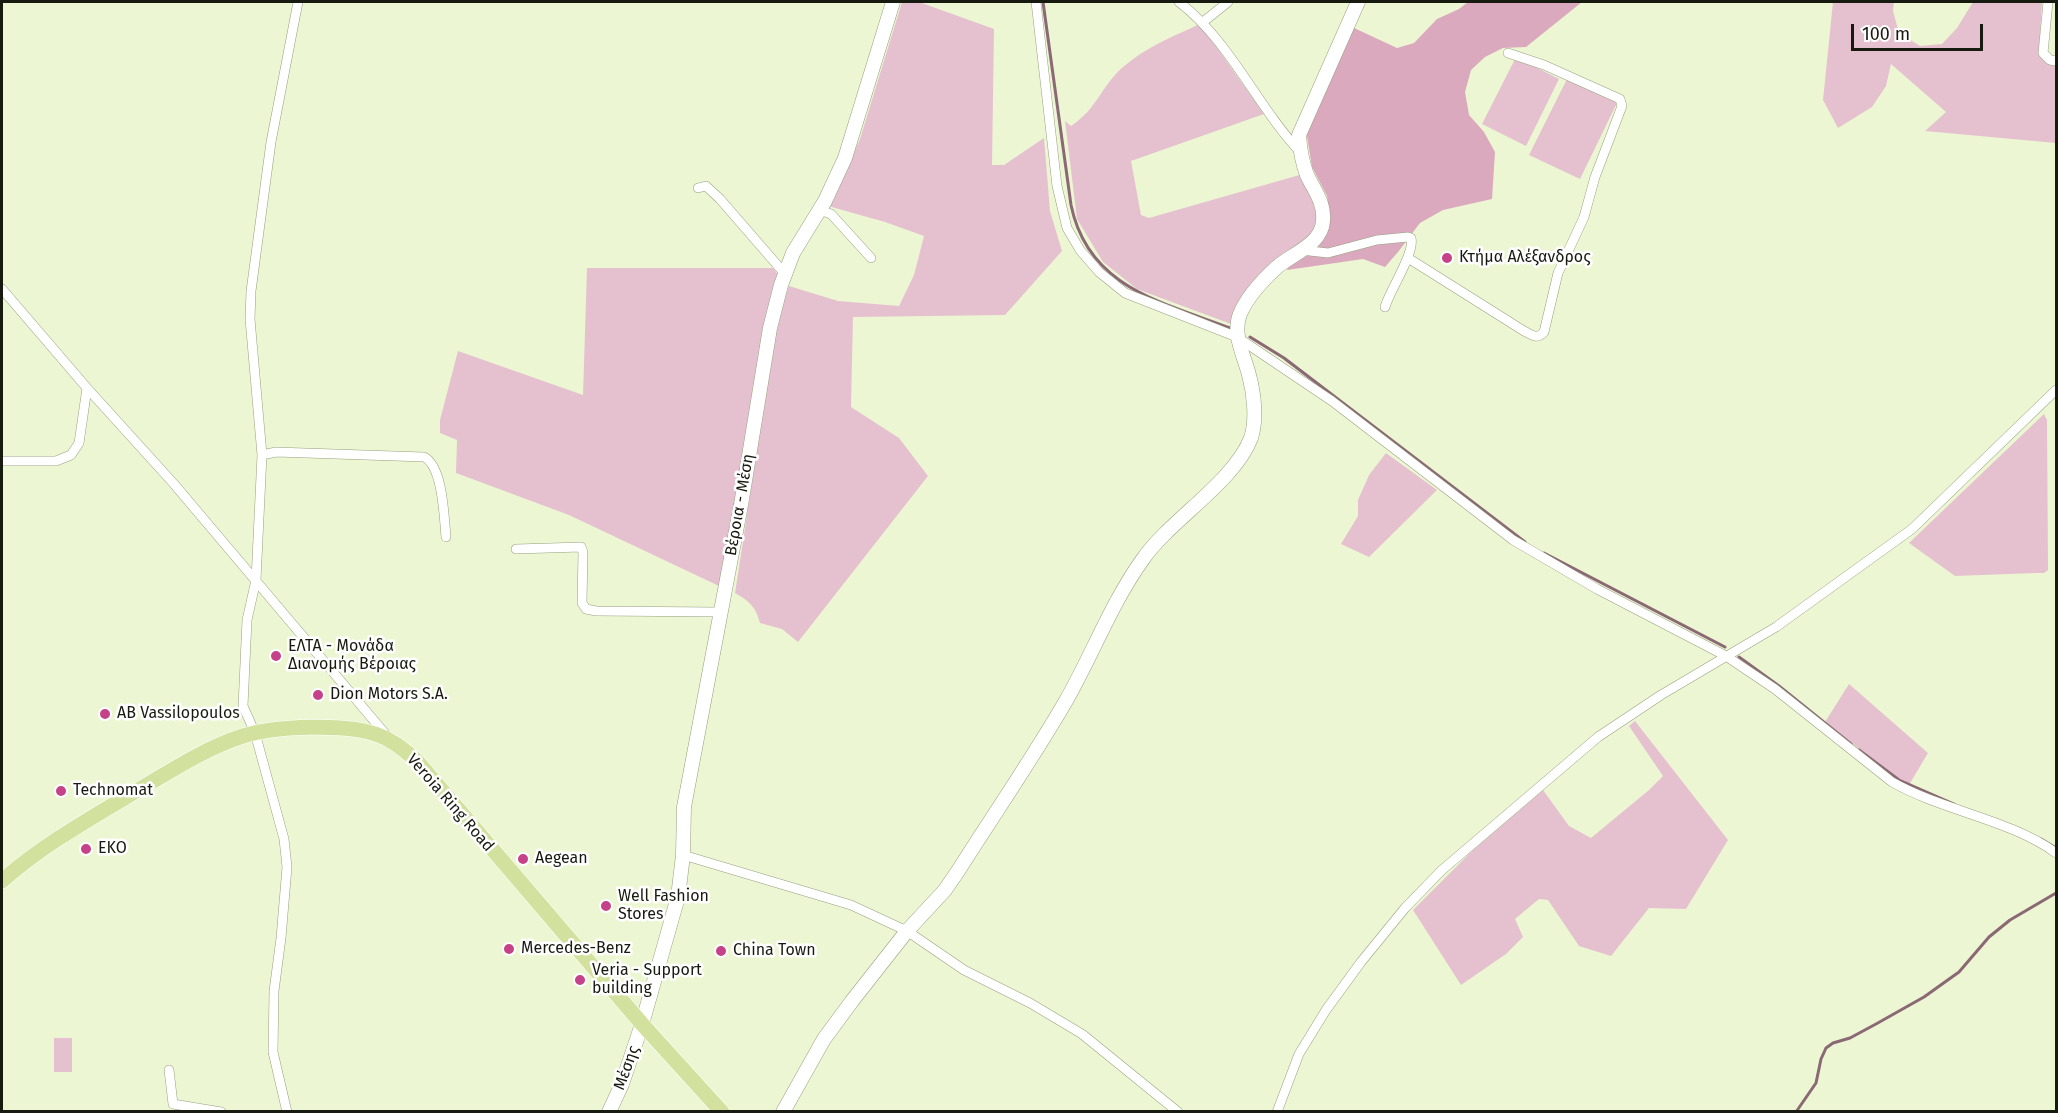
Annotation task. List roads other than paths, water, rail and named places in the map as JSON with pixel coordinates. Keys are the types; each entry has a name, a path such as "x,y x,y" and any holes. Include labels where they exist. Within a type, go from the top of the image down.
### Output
{"main road":[{"name":"Verοia Ring Road","path":"2,881 68,833 126,797 200,755 243,736 293,727 368,732 390,740 424,768 642,1024 722,1112"}],"street":[{"path":"287,1112 273,1052 274,991 281,938 286,858 284,839 255,733 243,706 247,620 256,580 262,455 250,319 251,291 271,142 298,2"},
{"name":"Βέροια - Μέση","path":"642,1024 678,897 683,855 684,807 741,505 770,328 793,253 819,210 845,158 893,2"},
{"path":"1036,2 1057,186 1067,228 1080,250 1099,272 1125,293 1237,337 1332,401 1513,540 1598,589 1726,656 1775,689 1892,782 1912,793 2025,836 2056,853"},
{"path":"1179,2 1203,22 1222,44 1284,135 1300,153"},
{"path":"1203,22 1228,2"},
{"path":"783,1112 824,1039 907,931 945,890 1066,700 1124,588 1147,553 1227,473 1241,456 1251,437 1254,404 1250,377 1237,337 1240,314 1252,295 1277,267 1319,235 1323,222 1321,200 1307,174 1300,153 1299,135 1358,2"},
{"path":"2048,2 2043,53 2050,60 2056,61"},
{"path":"1408,258 1524,331 1536,337 1544,332 1558,273 1584,217 1595,177 1622,106 1620,99 1544,65 1508,53"},
{"path":"698,188 706,186 720,199 785,274"},
{"path":"819,210 831,214 871,258"},
{"path":"1301,250 1328,253 1377,240 1411,238 1413,246 1385,307"},
{"path":"2,289 174,484 390,740"},
{"path":"2,461 57,461 71,455 79,443 87,388"},
{"path":"1277,1112 1299,1054 1326,1010 1368,953 1442,870 1598,737 1661,695 1776,627 1912,530 2056,390"},
{"path":"262,455 276,452 429,459 435,468 440,488 446,537"},
{"path":"516,549 581,547 583,552 582,603 586,609 719,612"},
{"path":"683,855 852,905 907,931 964,970 1030,1003 1082,1034 1178,1112"},
{"name":"Μέσης","path":"609,1112 622,1084 642,1024"},
{"path":"168,1070 173,1104 221,1112"}],"waterway":[{"path":"1043,2 1071,205 1080,233 1093,256 1111,274 1131,288 1154,300 1230,328"},
{"path":"1250,337 1284,358 1525,542"},
{"path":"1544,553 1725,647"},
{"path":"1739,657 1851,744"},
{"path":"1859,750 1899,780 1954,804"},
{"path":"2041,839 2056,848"},
{"path":"1796,1112 1816,1083 1826,1048 1833,1043 1850,1038 1924,997 1959,972 1989,937 2010,920 2056,893"}],"place":[{"name":"Κτήμα Αλέξανδρος","path":"1447,258"},
{"name":"ΕΛΤΑ - Μονάδα Διανομής Βέροιας","path":"276,656"},
{"name":"Dion Motors S.A.","path":"318,695"},
{"name":"AB Vassilopoulos","path":"105,714"},
{"name":"Technomat","path":"61,791"},
{"name":"EKO","path":"86,849"},
{"name":"Aegean","path":"523,859"},
{"name":"Well Fashion Stores","path":"606,906"},
{"name":"Mercedes-Benz","path":"509,949"},
{"name":"China Town","path":"721,951"},
{"name":"Veria - Support building","path":"580,980"}]}
